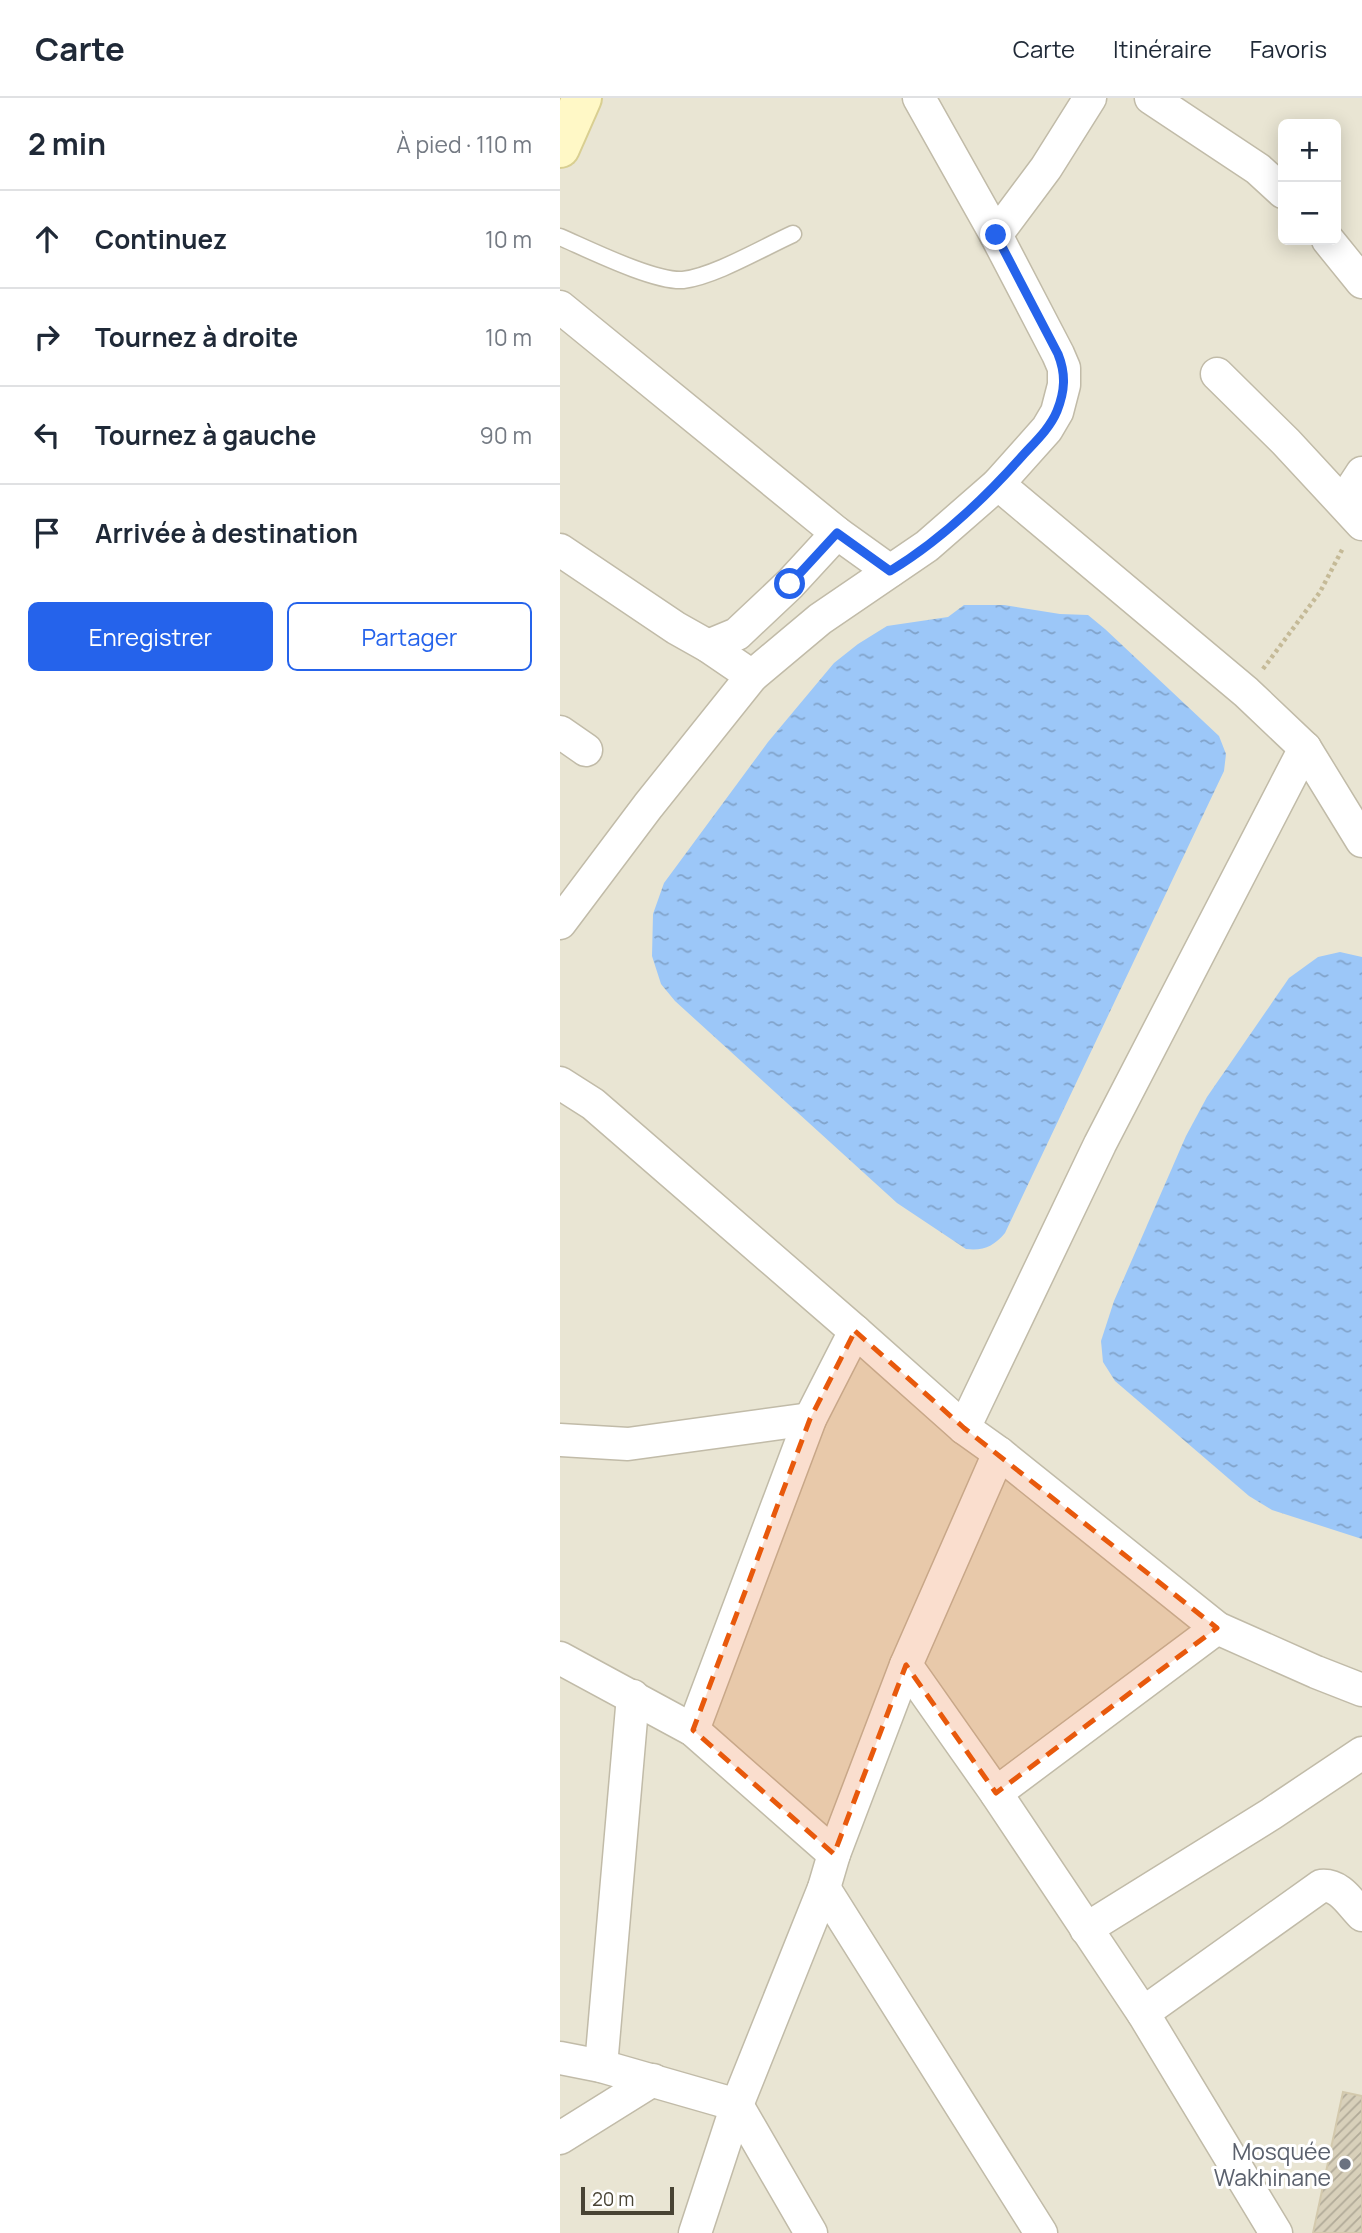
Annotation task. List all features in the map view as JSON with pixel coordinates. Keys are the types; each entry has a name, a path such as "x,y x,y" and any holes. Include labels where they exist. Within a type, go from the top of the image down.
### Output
{"street":[{"path":"560,148 582,98"},
{"path":"560,923 648,806 752,676 820,619 927,546 998,484 1047,429 1057,412 1064,385 1064,368 1058,354 996,235 919,98"},
{"path":"996,235 1046,168 1090,98"},
{"path":"1151,98 1258,169 1278,187"},
{"path":"1332,245 1362,282"},
{"path":"560,307 837,533 890,571"},
{"path":"1217,374 1286,442 1354,515"},
{"path":"1354,515 1362,473"},
{"path":"998,484 1246,692 1305,748 1362,841"},
{"path":"708,646 737,634 790,584 837,533"},
{"path":"560,550 752,676"},
{"path":"560,732 586,750"},
{"path":"964,1428 1100,1144 1305,748"},
{"path":"560,1083 593,1104 964,1428 1217,1628 1362,1690"},
{"path":"693,1730 810,1419 855,1331"},
{"path":"560,1440 628,1444 810,1419"},
{"path":"695,2233 737,2105 824,1888 834,1854 906,1665 999,1453"},
{"path":"996,1793 1217,1628"},
{"path":"560,1658 693,1730 834,1854"},
{"path":"906,1665 996,1793 1143,2013 1276,2233"},
{"path":"601,2066 633,1696"},
{"path":"1086,1929 1271,1814 1362,1753"},
{"path":"1143,2013 1321,1886 1330,1885 1337,1888 1362,1915"},
{"path":"824,1888 1041,2233"},
{"path":"560,2058 601,2066 737,2105 811,2233"},
{"path":"560,2138 653,2080"}],"lane":[{"path":"560,237 643,272 681,280 708,273 793,234"}],"path":[{"path":"1246,692 1320,592 1354,515"}],"highlighted area":[{"path":"855,1331 964,1428 1217,1628 996,1793 906,1665 834,1854 693,1730 810,1419"}],"shaded area":[{"path":"560,98 1362,98 1362,2233 560,2233"}],"water":[{"path":"964,605 1004,605 1060,614 1088,615 1219,736 1226,754 1224,771 1005,1233 988,1247 978,1249 966,1249 897,1203 675,1001 661,984 652,956 653,914 664,883 768,742 834,663 887,626 948,617"},
{"path":"1340,952 1362,957 1362,1539 1272,1510 1249,1496 1115,1381 1103,1362 1101,1341 1114,1301 1186,1136 1207,1097 1289,978 1318,957"}],"building":[{"name":"Mosquée Wakhinane","path":"1343,2092 1362,2096 1362,2233 1313,2233"}],"place":[{"name":"Mosquée Wakhinane","path":"1345,2164"}],"route":[{"path":"790,584 837,533 890,571 927,546 998,484 1047,429 1057,412 1064,385 1064,368 996,235"}]}
